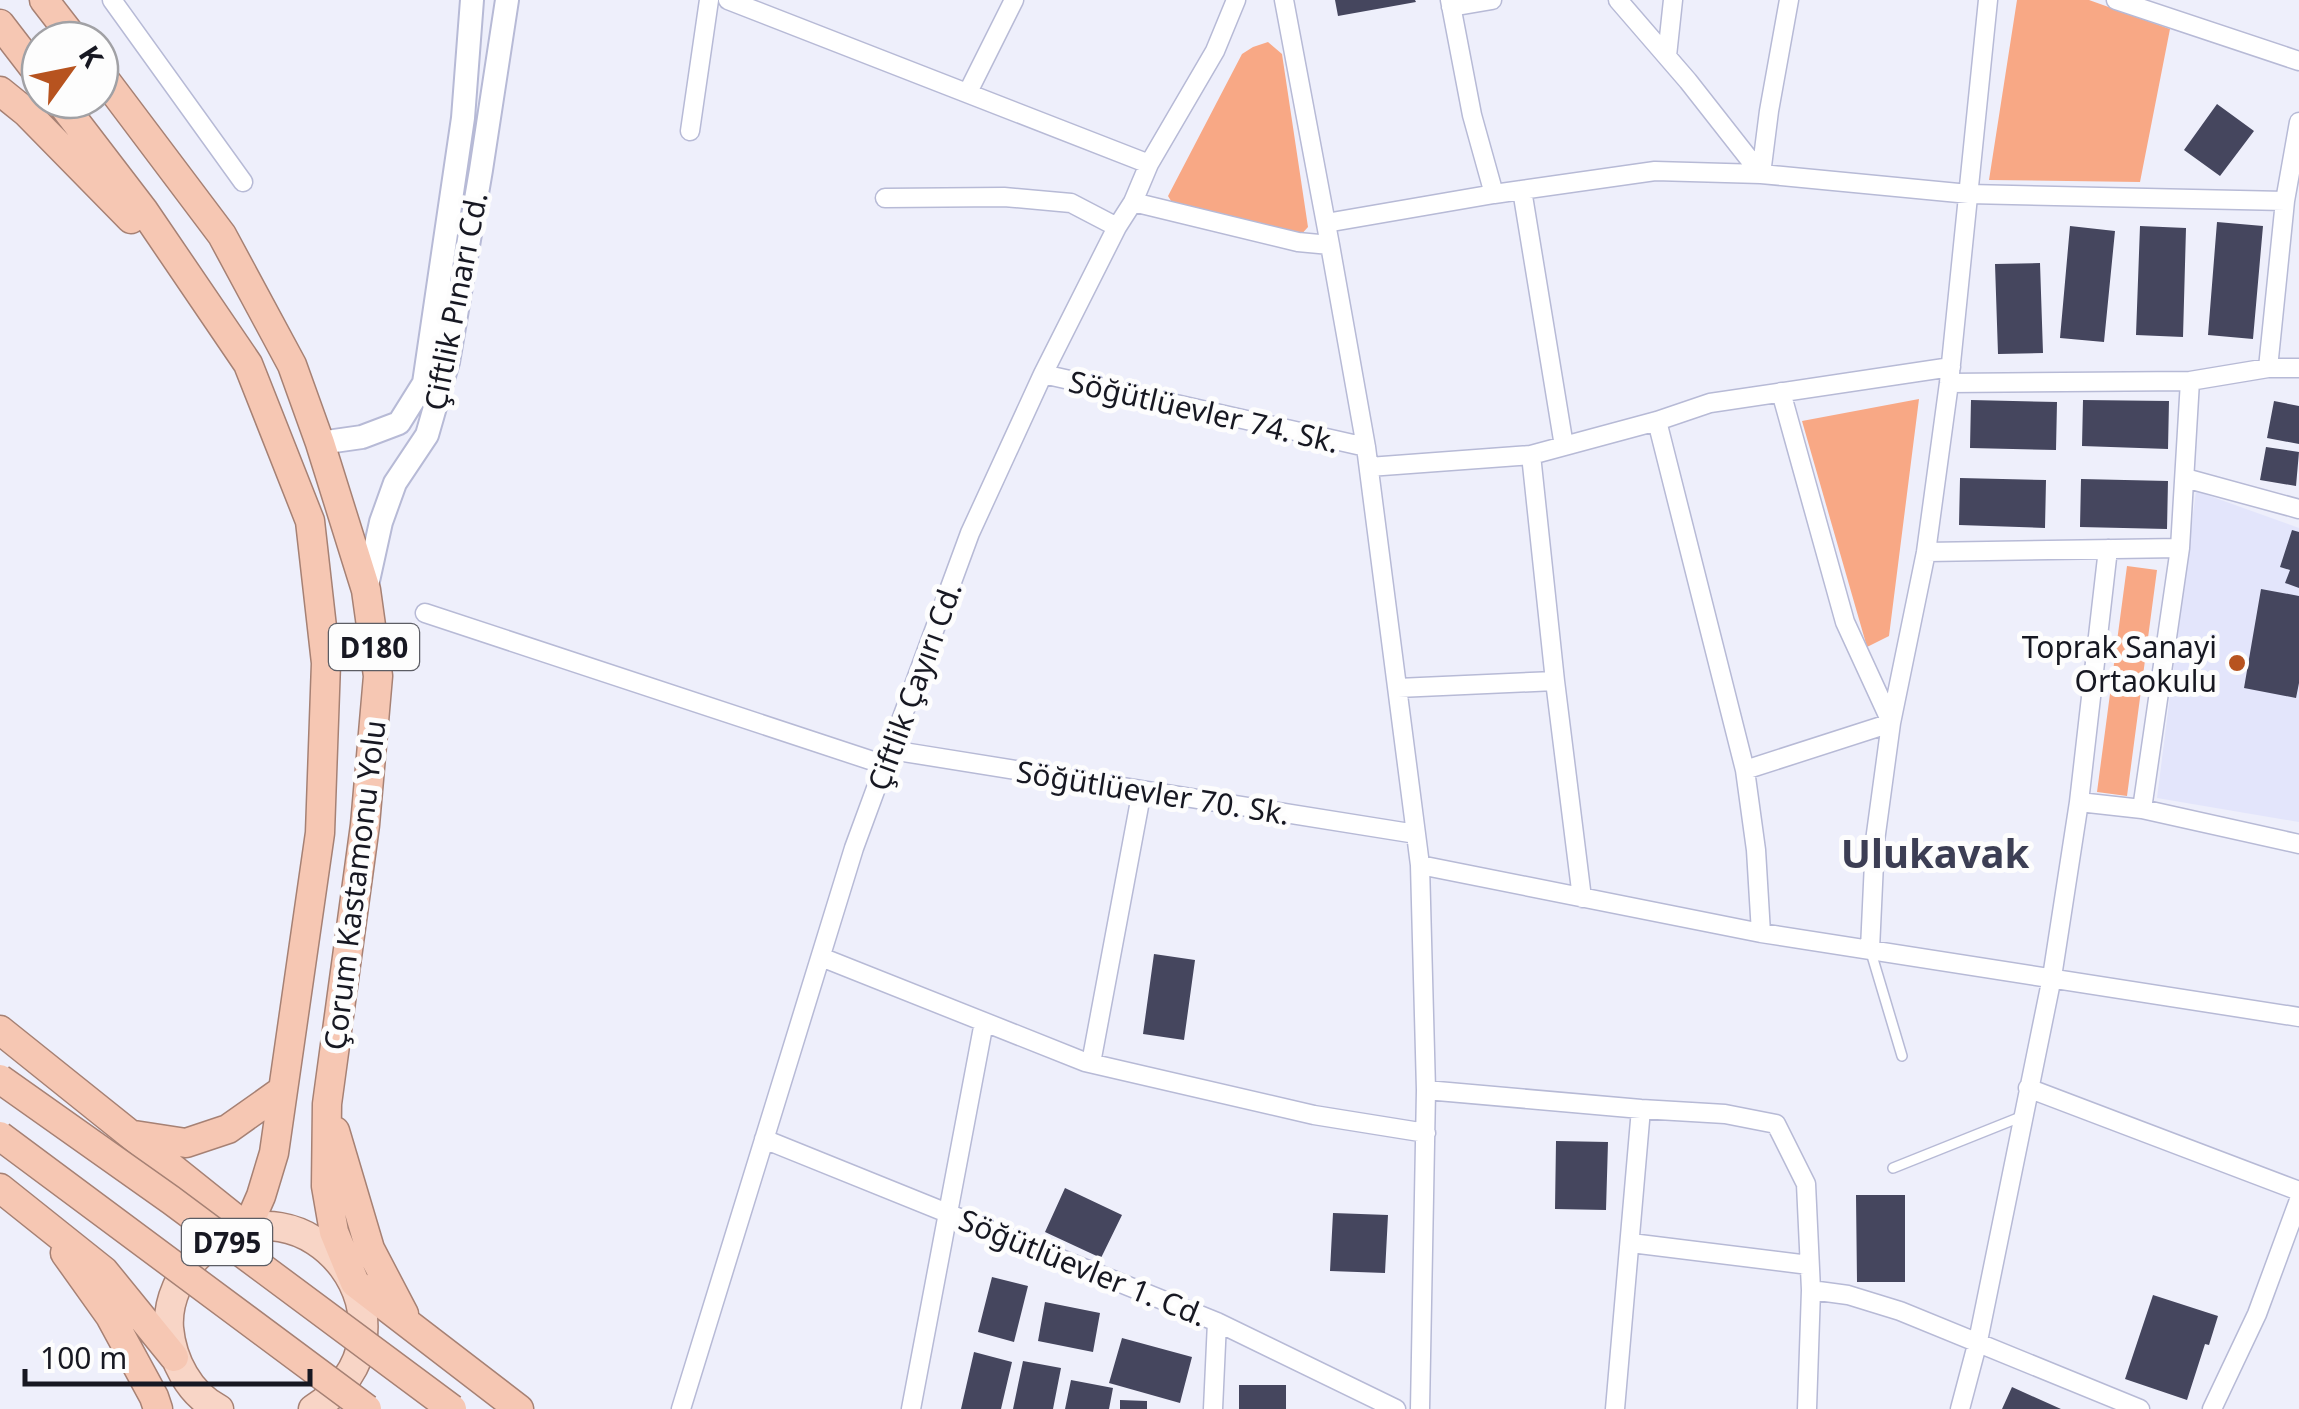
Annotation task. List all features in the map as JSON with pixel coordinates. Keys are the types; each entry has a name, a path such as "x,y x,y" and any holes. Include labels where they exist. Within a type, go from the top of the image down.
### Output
{"highway":[{"path":"0,91 26,112 188,277"},
{"name":"Çorum Kastamonu Yolu","path":"120,100 222,235 292,366 366,590 378,676 365,824 327,1104 326,1186 334,1232 355,1283"},
{"name":"Çorum Kastamonu Yolu","path":"73,120 144,212 248,364 310,521 326,663 320,832 274,1153 262,1196 246,1228"},
{"path":"0,1030 246,1228"},
{"name":"D795","path":"0,1079 171,1200 452,1409"},
{"path":"132,1135 186,1142 228,1129 283,1090"},
{"path":"327,1104 370,1250 409,1324"},
{"name":"D795","path":"0,1136 368,1409"},
{"path":"0,1188 104,1271 174,1357"},
{"path":"44,1224 110,1316 158,1409"},
{"path":"355,1283 520,1409"}],"main road":[{"path":"219,1409 190,1385 174,1357 168,1324 174,1291 190,1262 216,1240 246,1228 279,1227 310,1237 336,1256 355,1283 363,1313 362,1344 351,1374 331,1398 314,1409"}],"street":[{"path":"112,0 243,182"},
{"name":"Çiftlik Pınarı Cd.","path":"320,443 362,437 399,423 424,384 463,118 472,0"},
{"name":"Çiftlik Pınarı Cd.","path":"366,590 381,522 396,483 428,435 448,362 508,0"},
{"path":"690,131 709,0"},
{"path":"728,0 1150,164"},
{"path":"968,92 1014,0"},
{"name":"Çiftlik Çayırı Cd.","path":"681,1409 854,848 970,533 1043,374 1150,164 1215,51 1236,0"},
{"path":"1284,0 1366,447 1420,865 1426,1090 1420,1409"},
{"path":"1492,0 1450,3 1472,114 1494,194"},
{"path":"1618,0 1761,174"},
{"path":"1667,56 1672,0"},
{"path":"1761,174 1768,110 1789,0"},
{"path":"1870,949 1875,841 1891,723 1926,552 1950,375 1988,0"},
{"path":"2116,0 2299,61"},
{"path":"2268,368 2285,202 2299,122"},
{"path":"1326,222 1655,171 1761,174 1969,194 2285,202"},
{"path":"1522,190 1564,446"},
{"path":"885,198 1004,197 1071,203 1117,227"},
{"path":"1133,202 1298,242 1330,245"},
{"path":"1369,467 1531,454 1710,403 1781,392 1950,375 2190,381 2268,368 2299,368"},
{"name":"Söğütlüevler 74. Sk.","path":"1043,374 1366,447"},
{"path":"2142,809 2180,548 2190,381"},
{"path":"1781,392 1845,622 1891,723"},
{"path":"1656,421 1745,770 1756,850 1761,933"},
{"path":"1531,454 1582,898"},
{"path":"2185,478 2299,509"},
{"path":"1926,552 2180,548"},
{"path":"1960,1409 1978,1341 2052,976 2079,802 2108,549"},
{"name":"Söğütlüevler 70. Sk.","path":"425,613 888,758 1142,790 1416,834"},
{"path":"1398,688 1555,681"},
{"path":"1745,770 1891,723"},
{"path":"1090,1063 1142,790"},
{"path":"2079,802 2142,809 2299,844"},
{"path":"1420,865 1761,933 2299,1017"},
{"path":"821,957 1090,1063 1314,1115 1426,1133"},
{"path":"910,1409 984,1022"},
{"path":"2028,1088 2299,1191"},
{"path":"1426,1090 1725,1114 1776,1124 1806,1184 1811,1290 1807,1409"},
{"path":"1615,1409 1641,1109"},
{"name":"Söğütlüevler 1. Cd.","path":"764,1139 1217,1322 1396,1409"},
{"path":"2212,1409 2258,1314 2299,1200"},
{"path":"1631,1243 1809,1265"},
{"path":"1811,1290 1848,1295 1900,1311 2140,1409"},
{"path":"1213,1409 1217,1322"},
{"path":"174,1357 200,1409"}],"lane":[{"path":"1870,949 1902,1056"},
{"path":"1893,1168 2023,1116"}],"shaded area":[{"path":"2017,0 2089,0 2170,29 2140,182 1989,180"},
{"path":"1268,42 1282,54 1308,227 1299,237 1176,209 1168,196 1242,54"},
{"path":"1919,399 1889,636 1867,647 1802,421"},
{"name":"Toprak Sanayi Ortaokulu","path":"2196,491 2299,528 2299,822 2157,798"},
{"path":"2127,566 2157,570 2127,796 2097,792"}],"building":[{"path":"1335,0 1415,0 1416,2 1338,16"},
{"path":"2217,104 2254,131 2220,176 2184,150"},
{"path":"2217,222 2263,226 2253,339 2208,335"},
{"path":"2070,226 2115,231 2104,342 2060,338"},
{"path":"2140,226 2186,228 2183,337 2136,335"},
{"path":"2040,263 2043,353 1998,354 1995,264"},
{"path":"1971,400 2057,402 2056,450 1970,448"},
{"path":"2083,400 2169,401 2168,449 2082,446"},
{"path":"2274,401 2299,406 2299,444 2267,438"},
{"path":"2266,447 2299,452 2296,486 2260,480"},
{"path":"1960,478 2046,480 2045,528 1959,525"},
{"path":"2081,479 2168,481 2167,529 2080,527"},
{"path":"2292,530 2299,532 2299,588 2285,583 2290,570 2280,567"},
{"path":"2261,589 2299,596 2296,698 2244,688"},
{"path":"1154,954 1195,960 1184,1040 1143,1034"},
{"path":"1556,1141 1608,1142 1606,1210 1555,1209"},
{"path":"1065,1188 1122,1215 1101,1258 1045,1232"},
{"path":"1856,1195 1905,1195 1905,1282 1857,1282"},
{"path":"1333,1213 1388,1215 1385,1273 1330,1271"},
{"path":"992,1277 1028,1286 1014,1342 978,1332"},
{"path":"2153,1295 2218,1316 2187,1400 2125,1379"},
{"path":"1045,1302 1100,1313 1093,1352 1038,1341"},
{"path":"1122,1338 1192,1357 1180,1403 1109,1383"},
{"path":"974,1352 1012,1362 1001,1409 961,1409"},
{"path":"1023,1361 1061,1368 1053,1409 1013,1409"},
{"path":"1071,1380 1113,1388 1109,1409 1065,1409"},
{"path":"1239,1385 1286,1385 1286,1409 1239,1409"},
{"path":"2012,1387 2061,1409 2002,1409"},
{"path":"1120,1400 1147,1401 1147,1409 1120,1409"}],"place":[{"name":"Toprak Sanayi Ortaokulu","path":"2237,663"}],"district":[{"name":"Ulukavak","path":"1935,852"}]}
